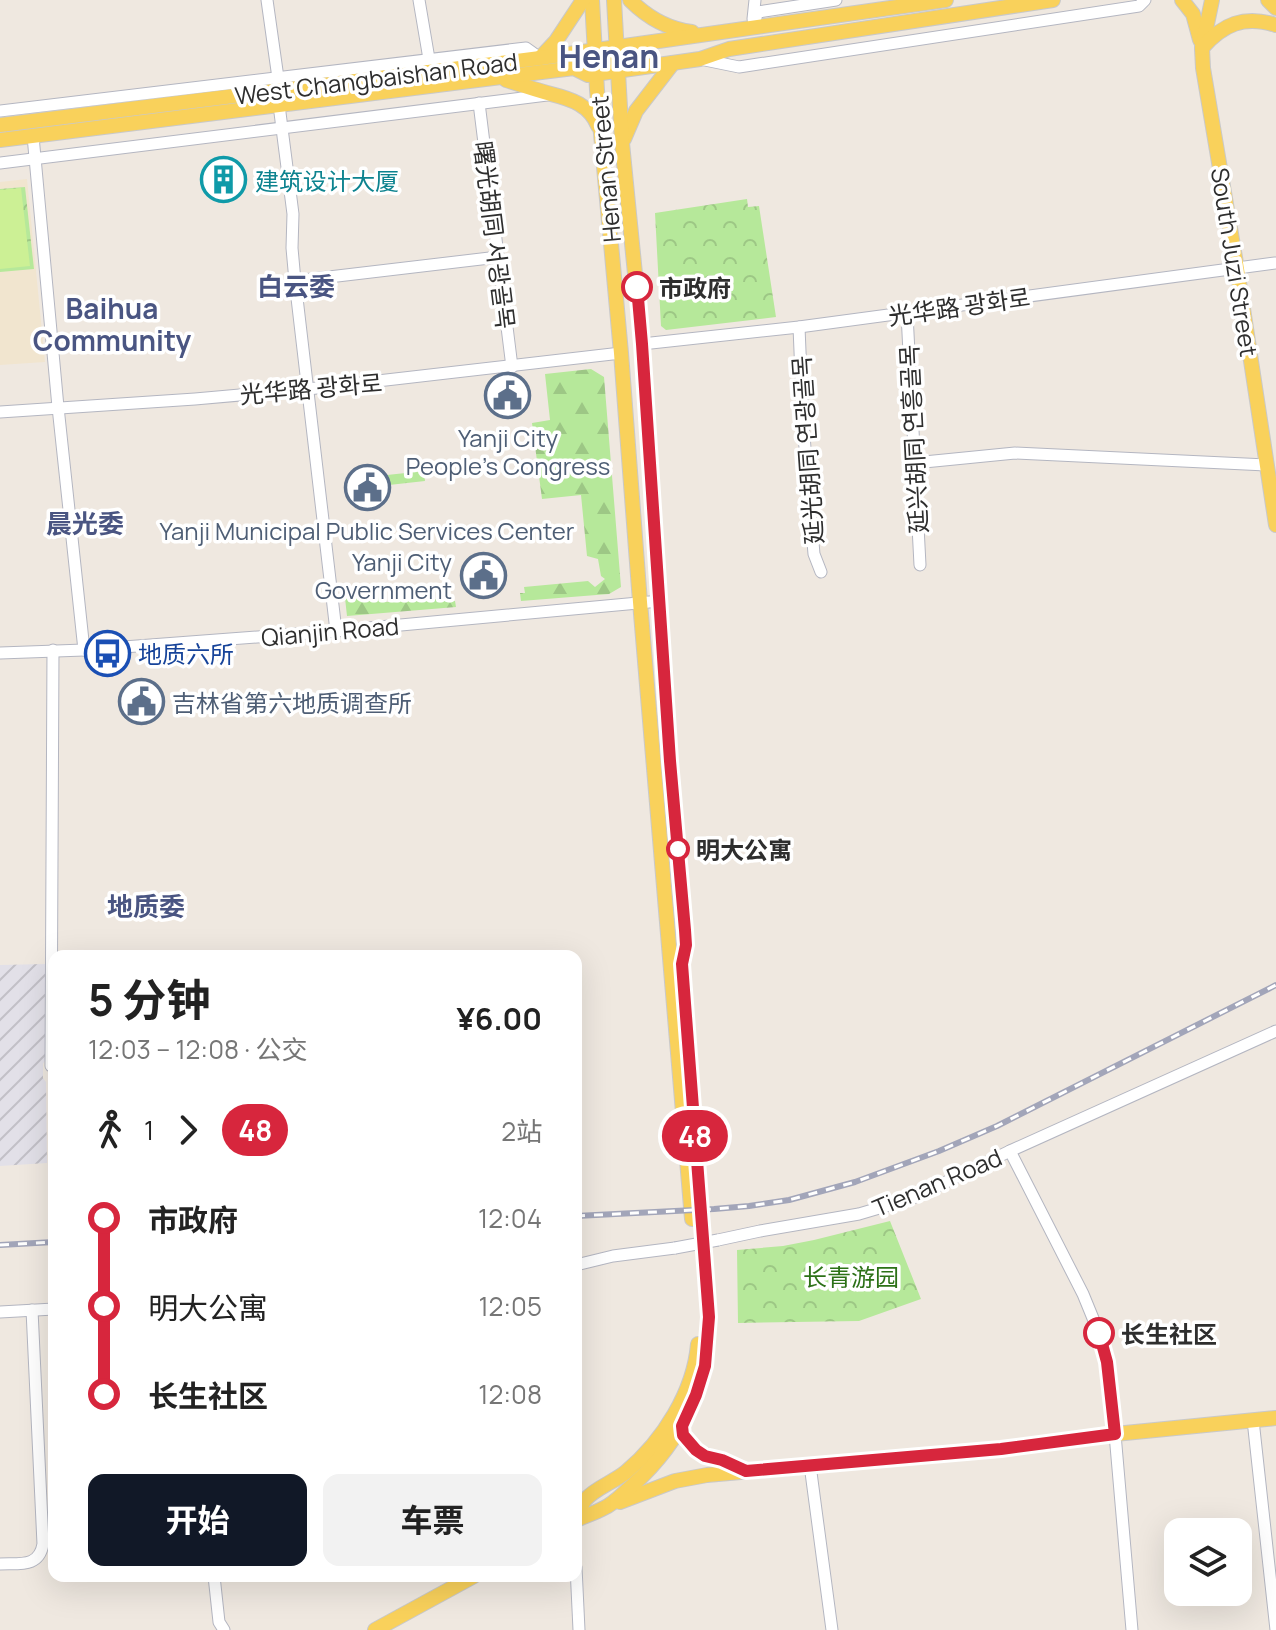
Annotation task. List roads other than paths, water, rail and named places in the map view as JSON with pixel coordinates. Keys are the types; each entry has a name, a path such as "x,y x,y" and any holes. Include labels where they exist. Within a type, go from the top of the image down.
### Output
{"main road":[{"path":"540,58 556,41 583,0"},
{"name":"Henan Street","path":"582,1505 585,1499 626,1472 647,1451 677,1412 692,1376 697,1353 699,1310 592,0"},
{"name":"Henan Street","path":"606,1507 650,1468 682,1426 705,1366 709,1317 682,964 685,930 670,761 642,344 622,143 614,0"},
{"path":"630,0 652,18 675,30 708,34"},
{"name":"West Changbaishan Road","path":"0,125 540,58 946,0"},
{"name":"West Changbaishan Road","path":"0,140 279,91 500,78 574,68 588,75 597,74 700,59 729,49 1053,0"},
{"path":"1182,0 1193,14 1202,48"},
{"name":"South Juzi Street","path":"1212,0 1202,48 1203,68 1276,525"},
{"path":"1268,0 1276,8"},
{"path":"1202,48 1213,35 1234,23 1257,21 1276,25"},
{"path":"622,143 636,111 673,63"},
{"path":"500,78 565,97 589,110 602,138"},
{"path":"654,762 670,761"},
{"path":"582,1516 675,1481 707,1475 1001,1449 1276,1418"},
{"path":"682,1426 683,1435 696,1450 746,1471"},
{"path":"375,1630 463,1582"}],"street":[{"path":"267,0 293,214 295,281 336,631"},
{"path":"419,0 429,59"},
{"path":"752,28 755,0"},
{"name":"West Changbaishan Road","path":"752,28 758,12 836,0"},
{"name":"West Changbaishan Road","path":"700,59 739,67 1139,6 1145,0"},
{"path":"0,111 279,91 429,59 526,48 540,58"},
{"path":"0,163 552,94"},
{"name":"曙光胡同 서광골목","path":"479,103 512,367"},
{"path":"33,136 84,650"},
{"path":"295,281 498,257"},
{"name":"光华路 광화로","path":"642,344 907,314 1275,263"},
{"name":"延兴胡同 연흥골목","path":"907,314 920,565"},
{"name":"延光胡同 연광골목","path":"799,327 803,424 814,554 821,572"},
{"name":"光华路 광화로","path":"0,412 308,389 621,353"},
{"path":"914,463 1015,453 1266,465"},
{"name":"Qianjin Road","path":"0,653 84,650 336,631 660,601"},
{"path":"52,950 53,650"},
{"name":"Tienan Road","path":"582,1264 847,1217 913,1198 1276,1031"},
{"path":"1010,1151 1083,1294 1107,1362 1132,1630"},
{"path":"0,1312 48,1309"},
{"path":"0,1564 31,1562 42,1552 32,1310"},
{"path":"1253,1420 1276,1630"},
{"path":"810,1465 832,1630"},
{"path":"215,1582 219,1622 224,1630"},
{"path":"577,1582 579,1630"}],"railway":[{"path":"582,1216 749,1206 789,1200 855,1182 997,1126 1276,985"},
{"path":"0,1245 48,1242"}],"place":[{"name":"建筑设计大厦","path":"224,180"},
{"name":"市政府","path":"637,287"},
{"name":"Yanji City People's Congress","path":"508,395"},
{"name":"Yanji Municipal Public Services Center","path":"367,488"},
{"name":"Yanji City Government","path":"483,575"},
{"name":"地质六所","path":"107,653"},
{"name":"吉林省第六地质调查所","path":"141,702"},
{"name":"明大公寓","path":"678,849"},
{"name":"长生社区","path":"1099,1333"}],"district":[{"name":"Henan","path":"609,56"},
{"name":"白云委","path":"296,286"},
{"name":"Baihua Community","path":"112,324"},
{"name":"晨光委","path":"85,523"},
{"name":"地质委","path":"146,906"}],"park label":[{"name":"长青游园","path":"851,1276"}]}
